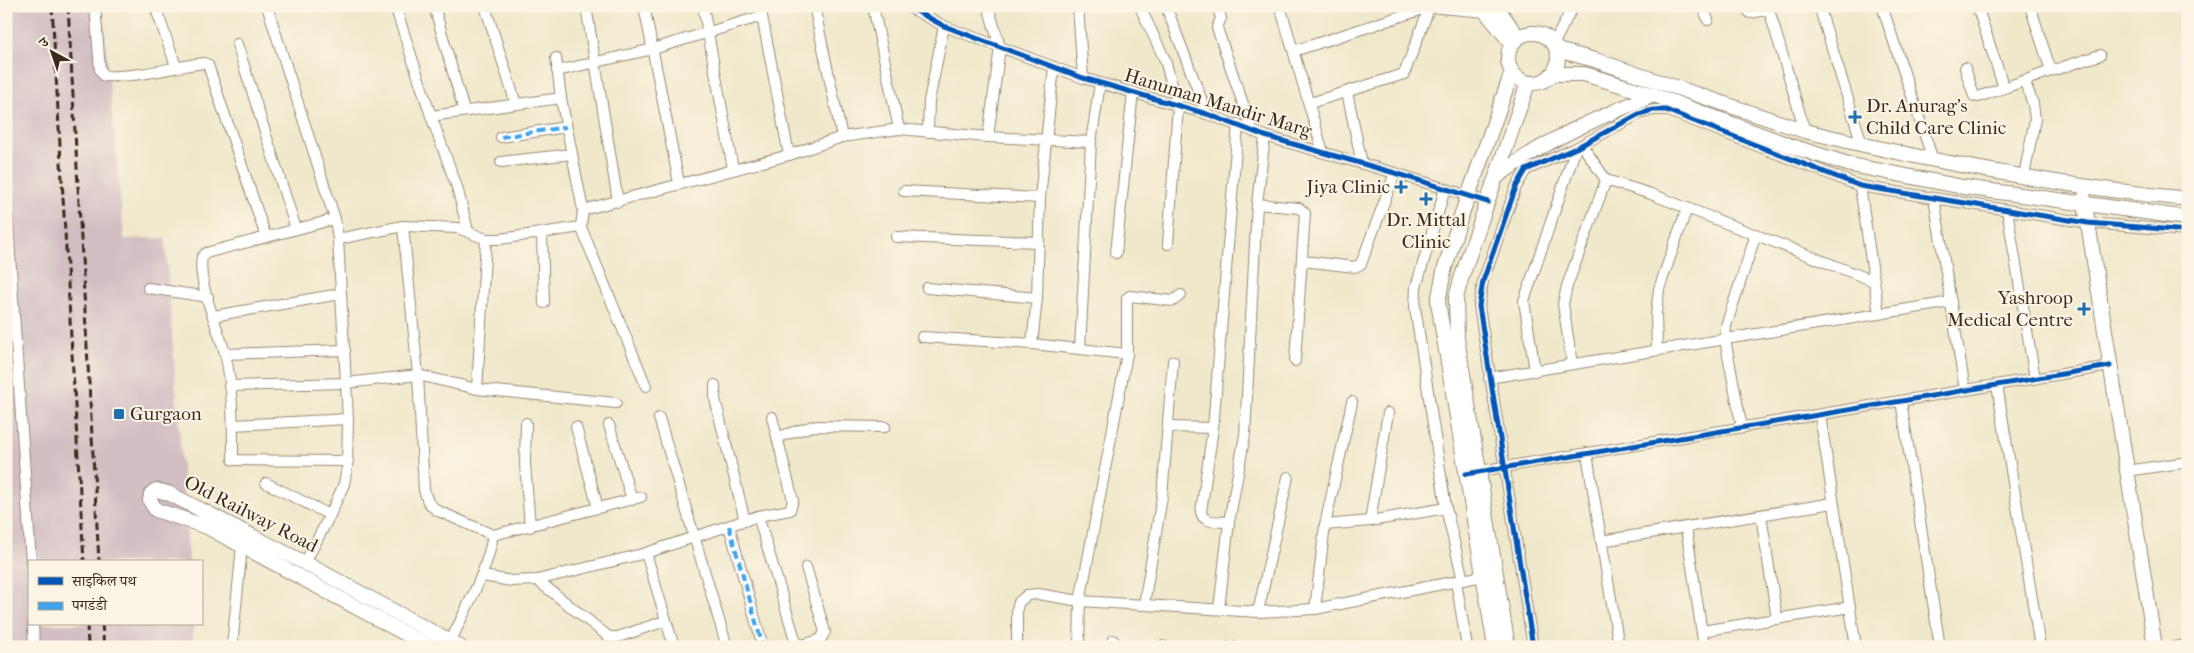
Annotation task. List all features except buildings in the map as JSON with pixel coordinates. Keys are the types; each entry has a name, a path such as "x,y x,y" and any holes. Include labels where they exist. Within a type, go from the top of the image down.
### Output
{"main road":[{"path":"1488,8 1515,40"},
{"path":"1556,47 1557,66 1552,74 1540,82 1528,83 1518,79 1512,72 1508,62 1508,53 1515,40 1528,33 1537,32 1546,36 1556,47 1805,132 1959,167 2024,176 2082,187 2188,199"},
{"path":"1508,647 1490,575 1473,473 1438,302 1444,271 1468,196 1512,72"},
{"path":"1552,74 1584,74 1654,95 1794,147 1851,164 1963,187 2188,218"},
{"path":"1473,473 1457,338 1456,315 1460,279 1498,176 1528,83"},
{"path":"1498,176 1558,138 1654,95"},
{"path":"2082,187 2154,647"},
{"name":"Old Railway Road","path":"430,647 414,643 207,527 156,510 150,501 151,494 156,490 161,490 305,562 453,645"},
{"path":"1490,575 1495,647"}],"street":[{"path":"95,6 100,70 104,76 127,77 176,66 204,63 209,66 266,237"},
{"path":"155,6 176,66"},
{"path":"267,6 335,219 338,240 345,350 348,461 344,484 305,562"},
{"path":"395,6 431,116 455,179 468,231"},
{"path":"434,6 464,111"},
{"path":"485,6 516,104"},
{"path":"586,6 618,202"},
{"path":"644,6 680,183"},
{"path":"703,6 733,169"},
{"path":"814,6 842,137"},
{"path":"873,6 899,129"},
{"name":"Hanuman Mandir Marg","path":"907,6 944,26 1083,78 1207,114 1238,124 1265,136 1488,202"},
{"path":"924,6 928,18"},
{"path":"988,6 1000,47 988,137"},
{"path":"1078,6 1083,78"},
{"path":"1166,6 1207,114"},
{"path":"1217,6 1220,18 1217,28 1252,130"},
{"path":"1280,6 1323,152"},
{"path":"1556,47 1569,14 1575,6"},
{"path":"1703,6 1708,20"},
{"path":"1746,6 1750,13 1766,10 1770,13 1805,132"},
{"path":"1820,6 1862,144"},
{"path":"1882,6 1933,160"},
{"path":"1977,6 2004,88"},
{"path":"2030,6 2051,71"},
{"path":"1140,7 1165,60 1178,106 1168,244"},
{"path":"1294,51 1429,7 1488,8"},
{"path":"1310,103 1404,74 1429,7"},
{"path":"557,70 653,49 708,34 761,11 789,155"},
{"path":"928,132 929,101 944,26"},
{"path":"237,44 296,229"},
{"path":"1965,68 1974,96 1978,97 2100,55"},
{"path":"556,58 566,127 583,210 581,227 646,386"},
{"path":"1032,344 1040,198 1054,67"},
{"path":"2024,176 2035,119 2033,104 2025,82"},
{"path":"1080,349 1091,142 1100,83"},
{"path":"1116,253 1133,92"},
{"path":"1347,92 1362,164"},
{"path":"431,116 561,98"},
{"path":"1534,647 1489,378 1479,306 1480,296 1516,187 1526,170 1579,146 1639,114 1654,110 1666,110 1860,186 2088,223 2188,231"},
{"path":"1229,522 1206,520 1202,515 1213,428 1238,124"},
{"path":"501,137 566,127"},
{"path":"583,210 789,155 842,137 899,129 988,137 1046,138 1091,142"},
{"path":"1219,609 1229,522 1245,435 1257,204 1265,136"},
{"path":"1579,146 1606,180 1756,234 1874,281"},
{"path":"1535,370 1524,301 1579,146"},
{"path":"501,162 572,154"},
{"path":"1303,260 1355,267 1362,264 1395,173"},
{"path":"1572,364 1564,298 1606,180"},
{"path":"1860,186 1880,314"},
{"path":"1445,189 1415,296 1446,508 1460,581 1467,647"},
{"path":"904,191 1040,198"},
{"path":"6,196 31,560"},
{"path":"1934,198 1965,390"},
{"path":"1257,204 1299,208 1303,211 1303,260 1295,361"},
{"path":"1658,350 1656,315 1660,289 1687,208"},
{"path":"2007,210 2035,379"},
{"path":"335,219 206,253 202,257 201,267 225,354 234,460 348,461"},
{"path":"338,240 403,226 458,228 486,239 542,234 581,227"},
{"path":"403,226 418,375 424,490 428,502 436,510 493,535 636,499 609,425"},
{"path":"542,234 544,302"},
{"path":"1742,428 1725,339 1729,313 1756,234"},
{"path":"896,237 1039,242"},
{"path":"477,389 486,239"},
{"path":"148,288 208,297"},
{"path":"927,288 1036,298"},
{"path":"213,316 340,294"},
{"path":"1079,647 1080,601 1127,354 1128,297 1173,301 1181,296"},
{"path":"1489,378 1951,302"},
{"path":"922,337 1032,344 1127,354"},
{"path":"225,354 345,350"},
{"path":"1144,604 1162,497 1173,361"},
{"path":"1473,473 2110,366"},
{"path":"229,386 346,383 418,375 477,389 616,403"},
{"path":"715,385 714,399 745,521"},
{"path":"1997,385 2040,647"},
{"path":"1901,401 1940,647"},
{"path":"1314,609 1325,525 1352,402"},
{"path":"1370,521 1388,413"},
{"path":"1820,415 1856,647"},
{"path":"483,576 511,580 537,580 646,553 758,516 783,512 793,505 772,417"},
{"path":"659,418 727,647"},
{"path":"232,425 348,419"},
{"path":"526,423 525,464 530,527"},
{"path":"576,426 598,508"},
{"path":"778,437 813,426 885,427"},
{"path":"1169,427 1213,428"},
{"path":"1587,454 1619,647"},
{"path":"2126,471 2188,462"},
{"path":"1258,612 1288,478"},
{"path":"266,483 330,515"},
{"path":"1602,541 1833,503"},
{"path":"1325,525 1370,521 1446,508"},
{"path":"1761,515 1777,619"},
{"path":"758,516 795,646 820,640 825,632 806,567"},
{"path":"729,526 763,647"},
{"path":"1686,527 1704,647"},
{"path":"453,645 483,576 493,535"},
{"path":"232,647 242,546"},
{"path":"646,553 674,647"},
{"path":"1017,647 1017,609 1019,602 1027,595 1038,594 1080,601 1258,612 1314,609 1490,575"},
{"path":"537,580 609,636 618,637 665,622"},
{"path":"1702,631 1850,607"},
{"path":"33,626 34,647"},
{"path":"2174,647 2188,645"}],"shaded area":[{"path":"12,6 102,6 124,239 165,238 189,560 28,560 28,626 193,626 193,647 6,647 6,116"}],"railway":[{"path":"52,6 84,560"},
{"path":"68,6 99,560"},
{"path":"87,626 88,647"},
{"path":"102,626 104,647"}],"marked path":[{"path":"501,137 566,127"},
{"path":"729,526 763,647"}],"cycle path":[{"path":"907,6 944,26 1083,78 1207,114 1265,136 1488,202"},
{"path":"1533,647 1479,306 1483,281 1516,187 1526,170 1576,148 1639,114 1653,110 1666,110 1860,186 2088,223 2188,231"},
{"path":"1466,474 2110,366"}],"place":[{"name":"Dr. Anurag's Child Care Clinic","path":"1855,117"},
{"name":"Jiya Clinic","path":"1401,187"},
{"name":"Dr. Mittal Clinic","path":"1426,199"},
{"name":"Yashroop Medical Centre","path":"2084,309"},
{"name":"Gurgaon","path":"119,414"}]}
